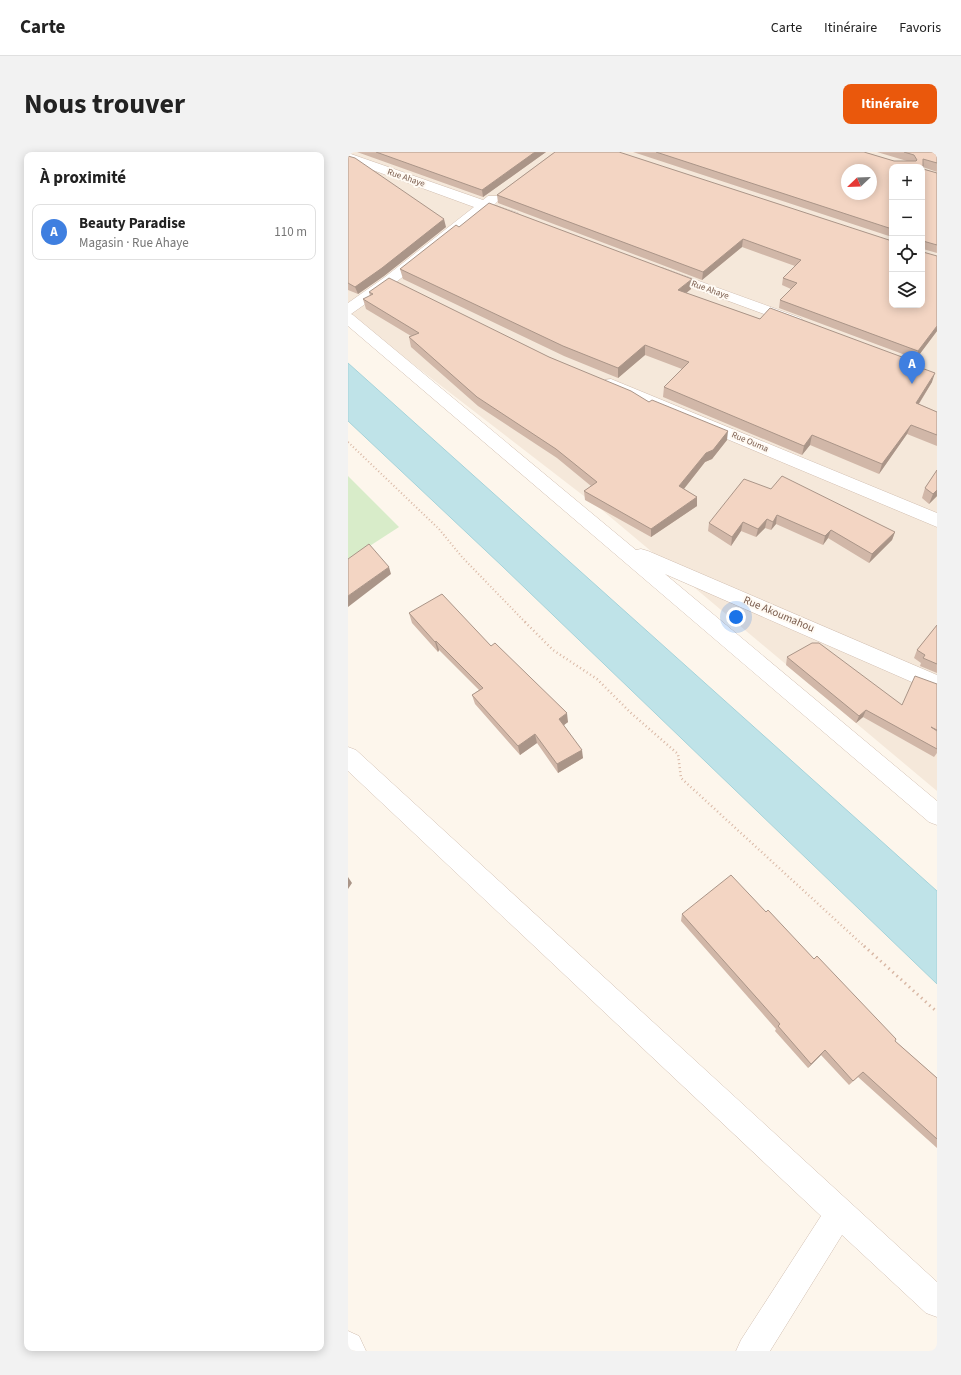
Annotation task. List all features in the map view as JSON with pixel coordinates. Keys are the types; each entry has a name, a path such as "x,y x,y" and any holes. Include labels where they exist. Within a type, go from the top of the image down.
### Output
{"street":[{"name":"Rue Ahaye","path":"348,157 529,222"},
{"path":"348,310 397,284 484,205 502,192"},
{"name":"Rue Ahaye","path":"648,266 811,327"},
{"path":"348,318 937,815"},
{"name":"Rue Ouma","path":"593,376 937,520"},
{"name":"Rue Akoumahou","path":"619,547 874,655 937,684"},
{"path":"348,757 839,1213 937,1302"},
{"path":"752,1351 839,1213"},
{"path":"348,1347 350,1351"}],"path":[{"path":"348,442 439,529 462,557 553,650 597,679 631,713 678,754 681,778 856,940 937,1012"}],"shaded area":[{"path":"348,152 937,152 937,791 602,510 348,314"}],"green space":[{"path":"348,476 399,527 348,560"}],"water":[{"path":"348,363 937,891 937,984 502,566 348,421"}],"building":[{"path":"376,152 535,152 482,190"},
{"path":"555,152 619,152 889,240 889,308 925,308 925,253 937,256 937,326 918,351 780,300 797,283 783,278 801,260 743,239 703,272 497,195"},
{"path":"656,152 864,152 894,161 916,161 917,160 914,155 904,152 937,152 937,163 923,159 923,164 889,164 889,228"},
{"path":"348,156 355,158 444,219 382,268 355,287 348,283"},
{"path":"925,170 937,173 937,245 925,242"},
{"path":"489,203 692,279 678,290 760,319 770,308 910,360 908,363 935,373 916,403 937,412 937,435 911,425 882,464 812,435 804,446 664,387 689,362 645,345 618,368 563,346 400,269 456,225 459,227"},
{"path":"389,278 549,357 631,391 649,402 652,400 728,431 713,450 706,453 679,486 697,497 651,529 584,491 597,482 556,449 477,397 409,337 419,333 363,299 373,294 369,292"},
{"path":"937,470 937,490 933,494 925,488"},
{"path":"782,476 895,532 872,554 831,530 825,536 777,515 773,522 767,519 758,529 743,522 732,537 709,523 744,479 771,489"},
{"path":"369,544 389,567 348,596 348,559"},
{"path":"442,594 491,646 495,643 567,713 559,719 582,750 557,764 535,734 518,746 472,695 483,688 436,641 435,642 409,613"},
{"path":"937,625 937,664 923,658 925,655 917,650"},
{"path":"812,643 819,643 902,705 915,676 937,684 937,730 931,727 937,731 937,749 866,710 859,716 787,657"},
{"path":"731,875 766,912 768,910 814,959 817,956 896,1039 895,1041 937,1078 937,1139 863,1072 853,1081 825,1050 811,1064 778,1026 780,1024 682,914"}],"place":[{"name":"Beauty Paradise","path":"912,384"}]}
